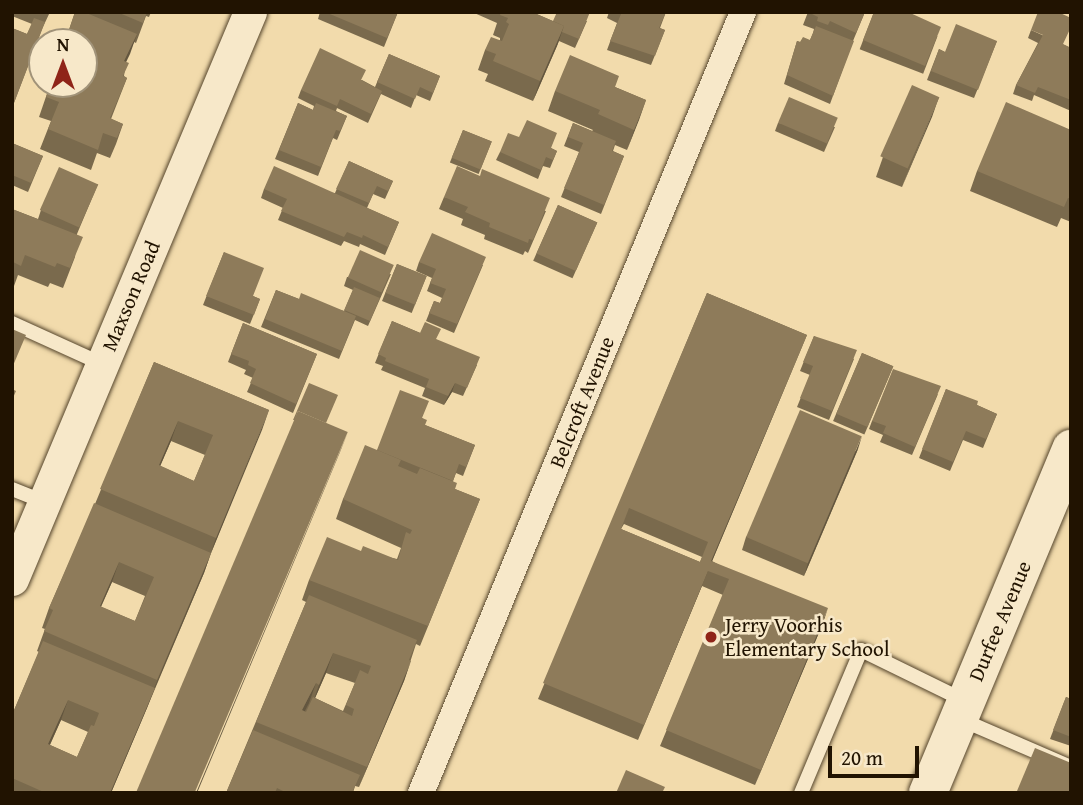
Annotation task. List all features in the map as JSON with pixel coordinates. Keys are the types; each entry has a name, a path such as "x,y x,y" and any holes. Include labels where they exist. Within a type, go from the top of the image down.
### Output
{"main road":[{"name":"Durfee Avenue","path":"928,793 1071,449"}],"street":[{"name":"Maxson Road","path":"12,579 250,12"},
{"name":"Belcroft Avenue","path":"422,793 743,12"}],"lane":[{"path":"12,323 102,365"},
{"path":"12,489 45,502"},
{"path":"801,793 861,650 962,710 1071,767"}],"building":[{"path":"75,12 84,12 137,34 124,61 129,63 123,76 127,78 110,118 123,124 117,138 103,133 98,150 48,129 59,102 49,98 98,98 98,28 70,28"},
{"path":"117,12 147,12 143,23"},
{"path":"325,12 398,12 387,38"},
{"path":"501,12 532,12 564,26 540,81 493,61 496,54 485,50 491,37 502,41 509,24 506,22 508,18 500,15"},
{"path":"557,12 590,12 579,39 562,32 564,26 553,21"},
{"path":"617,12 666,12 659,28 665,30 655,56 610,41 621,14"},
{"path":"808,12 865,12 856,33 830,21 828,25 817,21 818,17"},
{"path":"874,12 908,12 941,27 925,66 863,40"},
{"path":"1038,12 1058,12 1071,18 1071,27 1063,44 1071,48 1071,100 1038,87 1035,93 1016,85 1043,35 1031,30"},
{"path":"34,18 45,22 43,28 30,28"},
{"path":"956,24 997,41 978,90 931,71 939,49 945,52"},
{"path":"816,26 854,41 833,96 787,75 797,41 800,42 803,37 810,40"},
{"path":"12,28 27,34 28,32 28,66 14,103"},
{"path":"320,48 366,70 361,80 382,91 371,114 340,99 337,106 301,90"},
{"path":"389,54 440,76 433,93 420,87 415,99 377,82"},
{"path":"570,55 619,76 615,87 646,100 634,130 598,114 600,110 555,91"},
{"path":"912,85 939,97 908,168 880,156"},
{"path":"789,97 838,118 827,143 778,123"},
{"path":"1006,102 1071,130 1071,199 1068,198 1064,207 977,171"},
{"path":"298,103 313,110 316,103 347,116 340,131 336,130 321,167 279,150"},
{"path":"527,120 557,133 551,148 557,151 553,160 546,157 541,170 500,152 508,133 519,137"},
{"path":"573,123 616,141 612,151 624,156 604,205 564,188 583,143 568,137"},
{"path":"463,130 492,142 481,169 452,158"},
{"path":"12,143 43,156 31,183 12,175"},
{"path":"349,161 393,181 388,191 377,186 369,203 336,189"},
{"path":"274,166 399,222 388,247 363,235 362,238 347,232 344,237 281,211 287,199 264,189"},
{"path":"457,166 480,176 482,169 550,198 533,240 529,239 528,243 489,227 490,223 465,212 468,207 444,197"},
{"path":"59,167 98,184 79,227 40,210"},
{"path":"558,205 597,222 576,271 536,253"},
{"path":"12,209 83,237 70,268 57,263 55,267 25,255 21,266 13,262 12,265"},
{"path":"432,233 486,257 457,324 429,313 434,301 440,303 446,289 430,283 436,269 419,262"},
{"path":"360,250 394,265 382,292 348,277"},
{"path":"224,252 264,268 253,296 260,299 254,315 206,296"},
{"path":"397,264 427,276 415,305 385,293"},
{"path":"354,287 380,298 370,321 344,310"},
{"path":"276,290 299,299 301,293 356,316 342,351 265,319"},
{"path":"707,293 807,335 711,561 828,608 761,770 666,730 729,579 708,571 644,725 543,683","holes":["629,508 708,542 700,562 621,529"]},
{"path":"392,321 420,333 425,322 441,329 436,339 480,357 467,388 455,383 448,396 426,387 429,379 385,361 386,358 378,354"},
{"path":"243,323 317,354 296,404 250,383 256,369 248,365 249,361 231,354"},
{"path":"12,329 26,335 12,368"},
{"path":"814,336 857,350 832,411 800,398 813,366 803,362"},
{"path":"862,353 893,366 868,427 836,414"},
{"path":"154,362 269,410 216,538 100,489","holes":["178,421 213,435 194,481 159,465"]},
{"path":"893,369 941,386 915,447 883,433 886,426 872,421"},
{"path":"309,383 338,395 326,423 298,411 293,420"},
{"path":"946,389 978,401 977,405 997,414 986,439 966,431 953,462 922,449"},
{"path":"400,390 429,401 422,418 427,420 425,425 475,445 466,467 459,464 453,481 377,450"},
{"path":"800,410 862,436 808,563 746,537"},
{"path":"298,411 348,432 195,793 136,792"},
{"path":"365,445 401,460 398,466 417,474 420,468 457,483 455,489 480,499 428,626 309,580 327,537 361,551 363,546 398,560 406,532 410,534 412,530 343,499"},
{"path":"94,503 211,553 157,680 44,631 53,610 49,608","holes":["119,562 154,577 135,621 100,606"]},
{"path":"309,595 417,640 409,660 411,661 367,767 256,722","holes":["333,653 371,666 368,674 360,670 346,705 354,709 352,716 313,697 306,712 302,710 316,683 319,685"]},
{"path":"43,641 155,688 110,793 46,793 12,778 12,715","holes":["68,700 99,713 77,757 48,744"]},
{"path":"1066,697 1071,699 1071,737 1053,730"},
{"path":"253,730 360,775 352,793 287,793 277,788 275,793 226,793"},
{"path":"1035,748 1071,763 1071,793 1017,791"},
{"path":"626,770 665,787 662,793 616,793"}],"place":[{"name":"Jerry Voorhis Elementary School","path":"711,637"}]}
